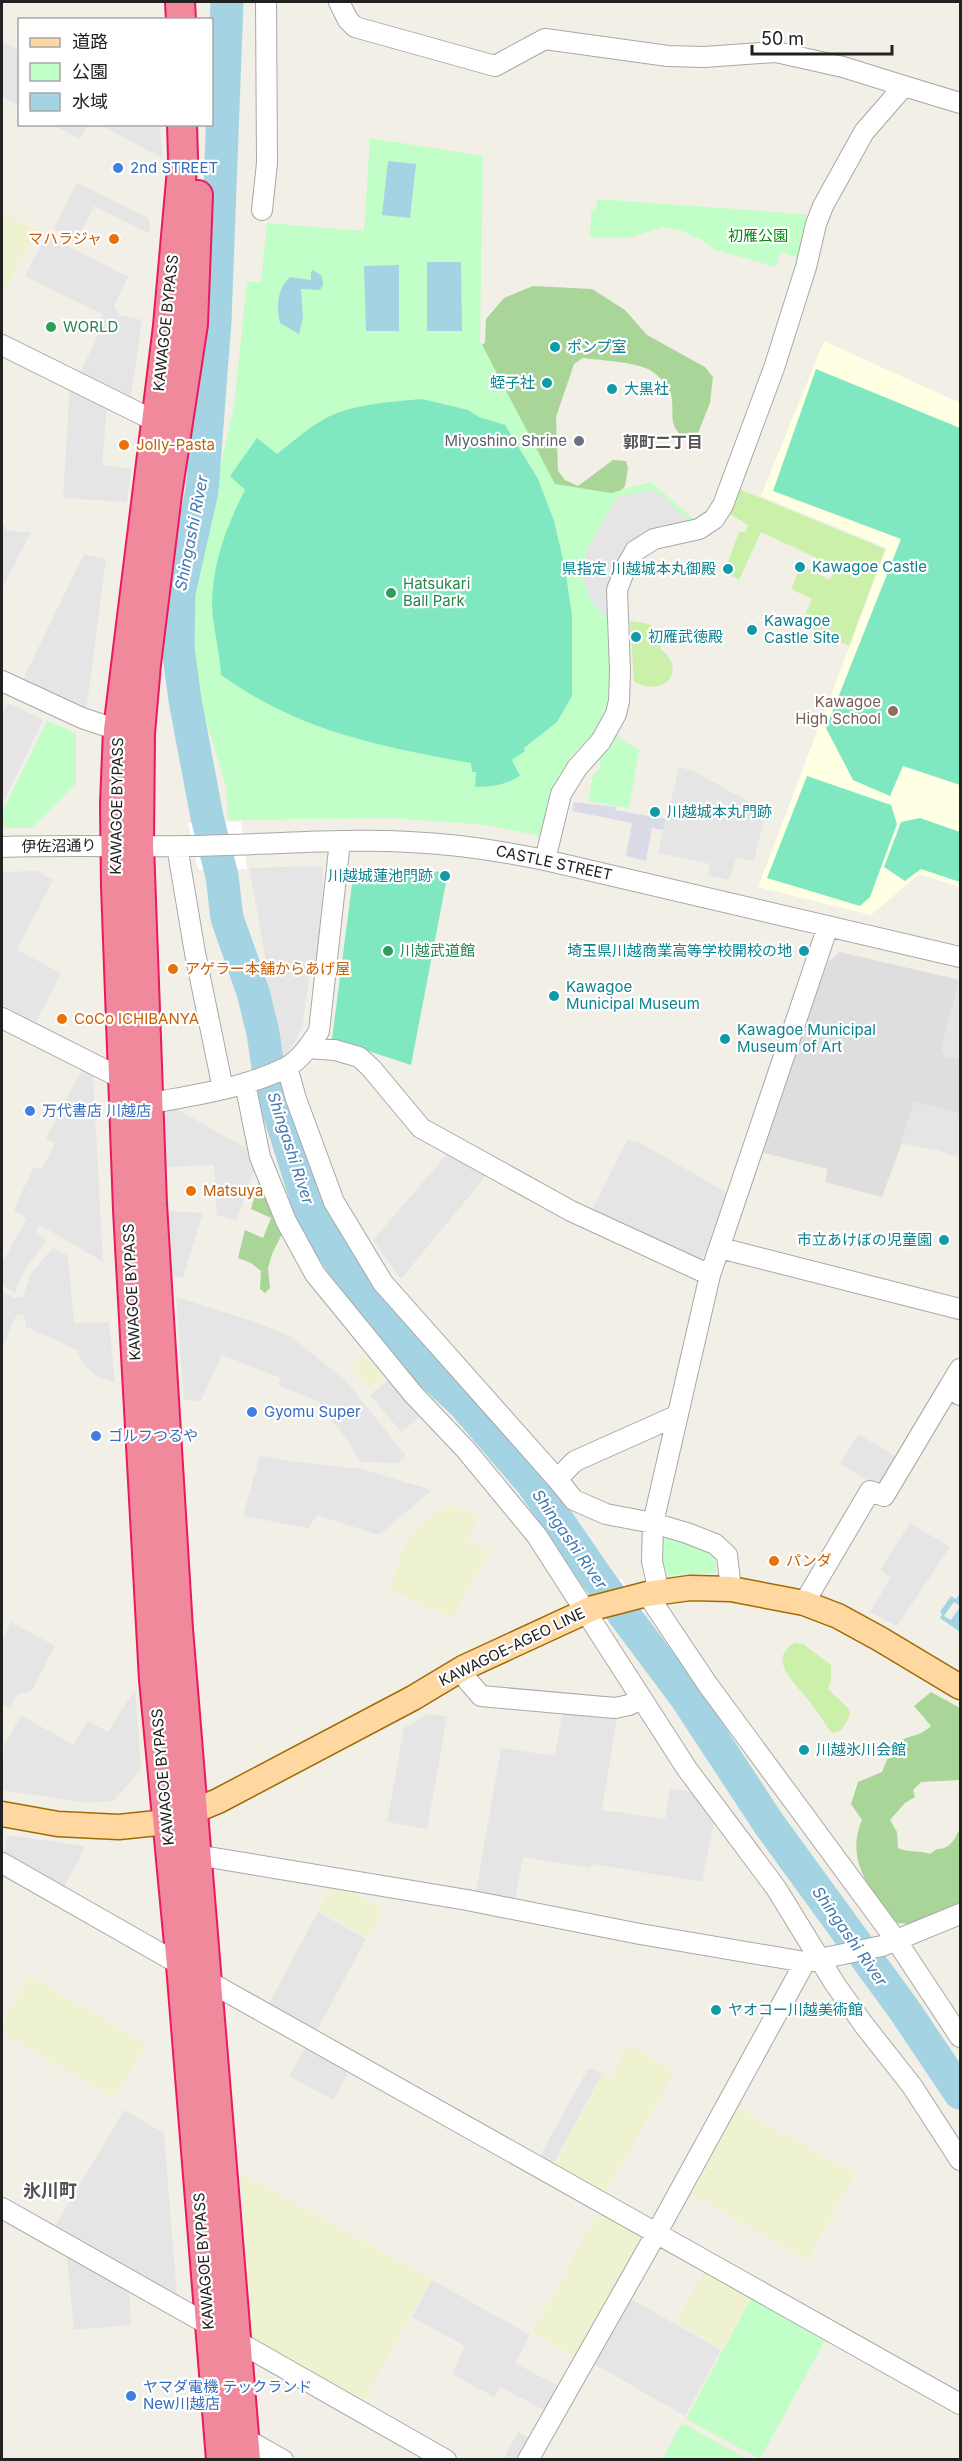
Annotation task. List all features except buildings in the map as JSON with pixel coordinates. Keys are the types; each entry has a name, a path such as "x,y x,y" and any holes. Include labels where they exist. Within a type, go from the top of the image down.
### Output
{"highway":[{"path":"180,2 181,18"},
{"path":"199,2 199,18"},
{"name":"KAWAGOE BYPASS","path":"183,126 183,158 171,292 118,730 147,1104 178,1629 181,1965 221,2460"},
{"name":"KAWAGOE BYPASS","path":"199,126 193,324 167,494 127,845 123,1079 141,1478 154,1680 179,1818 196,1855 245,2449"}],"main road":[{"name":"KAWAGOE-AGEO LINE","path":"2,1814 58,1824 129,1827 179,1818 413,1698 463,1668 589,1610 648,1594 690,1588 731,1589 804,1603 838,1616 870,1633 960,1687"}],"street":[{"path":"262,210 267,164 266,2"},
{"path":"339,2 348,20 356,27 495,66 545,39 668,56 704,57 776,52 843,67 960,102"},
{"path":"545,860 561,794 577,768 601,741 616,714 620,671 617,590 625,569 635,551 654,539 699,529 714,519 723,506 774,368 807,267 816,224 823,206 864,132 904,86"},
{"path":"2,345 155,422"},
{"path":"2,681 82,718 118,730"},
{"path":"147,1104 245,1083 287,1068 308,1048 319,1031 340,841"},
{"name":"CASTLE STREET","path":"127,845 185,846 340,841 454,845 545,860 960,957"},
{"name":"伊佐沼通り","path":"2,847 127,845"},
{"path":"185,846 195,953 223,1089"},
{"path":"828,926 759,1124 710,1275 653,1523 648,1594 889,1943 960,2037"},
{"path":"2,1018 123,1079"},
{"path":"308,1048 335,1050 359,1057 371,1068 421,1128 571,1211 710,1275"},
{"path":"287,1068 334,1202 383,1283 558,1479 574,1500 606,1514 653,1523 714,1544 726,1555 731,1589"},
{"path":"245,1083 261,1157 286,1221 315,1274 413,1394 466,1450 537,1536 589,1610 640,1699 687,1769 776,1888 858,2017 912,2086 960,2160"},
{"path":"720,1248 960,1309"},
{"path":"804,1603 870,1491 884,1496 955,1391 960,1369"},
{"path":"558,1479 575,1461 676,1416"},
{"path":"463,1668 468,1681 481,1696 615,1708 640,1699"},
{"path":"196,1855 467,1900 640,1934 822,1959 889,1943 960,1914"},
{"path":"2,1863 181,1965"},
{"path":"528,2460 656,2234 822,1959"},
{"path":"206,1980 960,2404"},
{"path":"2,2208 209,2325"},
{"path":"235,2340 446,2460"},
{"path":"245,2449 284,2460"}],"shaded area":[{"path":"2,41 18,50 18,105 2,96"},
{"path":"55,126 87,126 80,139"},
{"path":"103,126 160,126 162,158"},
{"path":"77,183 149,218 150,234 94,206 77,240 54,229"},
{"path":"2,212 37,230 2,297"},
{"path":"46,235 128,277 114,306 119,315 142,320 131,397 80,372 97,338 102,314 25,276"},
{"name":"Kawagoe High School","path":"824,341 960,403 960,887 919,874 871,915 758,887 887,548 761,496"},
{"path":"70,386 107,406 102,465 131,469 127,502 63,498"},
{"path":"654,489 691,522 660,526 640,538 624,553 610,577 608,619 593,604 584,583 587,549 617,497"},
{"path":"2,522 7,531 31,532 2,589"},
{"path":"84,554 106,559 86,711 22,681"},
{"path":"8,703 43,720 2,805 2,715"},
{"path":"679,767 693,771 766,811 754,861 736,859 729,880 708,875 710,864 658,853"},
{"path":"574,802 616,807 615,810 666,819 663,830 652,828 646,861 626,856 632,823 572,811"},
{"path":"323,866 322,919 317,963 311,962 303,1024 286,1056 278,1060 264,949 249,868"},
{"path":"37,871 53,880 17,950 61,973 36,1022 2,1005 2,872"},
{"path":"840,952 960,980 960,1116 916,1104 882,1197 825,1182 828,1169 757,1151 828,962"},
{"path":"959,980 960,1060 944,1056 941,1048"},
{"path":"82,1070 93,1076 103,1262 40,1225 35,1232 47,1241 24,1270 15,1293 2,1285 2,1263 27,1218 14,1210 33,1168 42,1168 55,1144 46,1138"},
{"path":"914,1101 960,1114 960,1158 940,1151 900,1143"},
{"path":"173,1107 255,1153 258,1160 236,1221 217,1215 214,1165 166,1167 162,1115"},
{"path":"627,1140 641,1143 730,1195 720,1223 700,1263 591,1212"},
{"path":"448,1153 489,1172 401,1279 373,1240"},
{"path":"169,1211 203,1213 183,1277 173,1277"},
{"path":"53,1248 68,1256 74,1323 109,1322 115,1383 96,1376 83,1364 77,1350 26,1327 24,1314 16,1316 2,1348 2,1291 13,1298 23,1297 31,1273"},
{"path":"176,1297 255,1322 290,1336 346,1381 406,1456 397,1463 361,1462 339,1428 318,1408 320,1402 278,1385 281,1378 222,1355 200,1402 184,1399"},
{"path":"364,1355 384,1377 370,1389 350,1368"},
{"path":"392,1377 423,1414 401,1432 370,1395"},
{"path":"858,1434 897,1457 880,1487 840,1464"},
{"path":"260,1455 289,1461 361,1469 432,1490 379,1535 317,1515 309,1528 243,1516"},
{"path":"447,1504 479,1517 467,1541 489,1551 453,1618 390,1590 403,1549 411,1533"},
{"path":"910,1523 950,1547 897,1626 870,1612 891,1578 880,1570"},
{"path":"11,1622 55,1646 32,1690 17,1695 10,1708 2,1704 2,1640"},
{"path":"135,1689 141,1769 114,1801 86,1803 2,1790 4,1746 21,1715 73,1745 88,1721 108,1732"},
{"path":"563,1710 617,1717 602,1810 665,1819 670,1788 690,1792 714,1823 702,1882 592,1864 590,1868 523,1857 515,1900 476,1892 501,1748 555,1756"},
{"path":"428,1714 447,1717 427,1829 387,1822 404,1728"},
{"path":"7,1835 84,1846 62,1891 4,1859"},
{"path":"330,1887 348,1889 383,1908 367,1938 318,1910"},
{"path":"318,1912 366,1939 316,2032 267,2007"},
{"path":"28,1976 146,2043 115,2098 2,2033 2,2026"},
{"path":"628,2045 675,2071 605,2194 552,2168 602,2075 611,2079"},
{"path":"306,2046 345,2067 347,2075 333,2100 289,2076"},
{"path":"588,2069 602,2074 551,2168 543,2163 540,2156"},
{"path":"735,2107 855,2173 808,2260 687,2192"},
{"path":"124,2110 164,2133 177,2297 54,2228"},
{"path":"241,2173 431,2279 362,2403 252,2341"},
{"path":"599,2210 644,2235 646,2239 579,2358 532,2333"},
{"path":"67,2256 129,2292 131,2325 74,2330"},
{"path":"705,2271 750,2297 722,2349 675,2322"},
{"path":"432,2280 530,2335 515,2363 560,2387 547,2412 501,2387 494,2397 452,2374 465,2346 412,2317"},
{"path":"624,2295 721,2350 685,2416 589,2361"},
{"path":"518,2432 532,2439 521,2459 503,2460"}],"green space":[{"path":"370,138 483,156 480,341 555,484 611,493 651,482 696,521 661,526 642,538 615,567 610,577 609,701 603,720 572,755 555,782 543,837 488,825 392,818 228,820 226,786 201,705 187,627 192,574 203,548 234,405 247,282 261,282 267,223 364,231"},
{"name":"初雁公園","path":"597,199 804,214 809,220 800,258 780,252 776,267 713,249 702,240 680,230 663,227 629,238 590,237 591,210 596,209"},
{"path":"533,286 592,289 625,310 647,335 705,367 713,377 710,403 696,438 688,440 674,426 671,394 667,386 648,369 632,364 583,358 574,364 556,417 558,471 565,480 578,486 613,460 626,461 628,468 625,486 615,497 585,547 449,362 485,343 486,319 504,298"},
{"name":"Kawagoe High School","path":"816,369 960,428 960,785 903,766 890,796 853,780 826,728 901,539 773,491"},
{"name":"Hatsukari Ball Park","path":"422,399 468,410 479,417 505,425 538,479 554,521 565,568 572,616 572,696 557,722 512,760 520,776 498,785 475,787 476,772 472,772 471,763 404,750 341,734 310,723 280,710 221,675 212,606 214,575 226,532 245,490 230,476 257,438 277,454 330,416 352,408"},
{"path":"739,489 885,549 849,646 801,624 812,599 791,589 801,566 830,580 836,567 761,532 739,580 724,572 739,532 745,532 748,525 730,514"},
{"path":"630,621 649,624 656,629 661,650 672,664 670,678 665,683 646,686 634,682"},
{"path":"47,721 76,733 76,783 32,828 2,828 2,812"},
{"path":"618,733 619,738 639,750 629,808 588,801 593,775 600,768 600,761 597,759"},
{"path":"807,776 891,805 897,824 870,897 860,906 767,878"},
{"path":"920,818 960,832 960,882 921,869 905,881 884,867 901,822"},
{"name":"川越武道館","path":"354,869 448,872 411,1065 332,1039"},
{"path":"262,1180 282,1234 272,1254 268,1268 270,1288 265,1293 260,1289 261,1271 251,1263 238,1258 245,1230 263,1238 271,1218 251,1209 259,1181"},
{"path":"666,1538 707,1548 716,1563 716,1573 659,1576 661,1539"},
{"path":"795,1643 803,1644 831,1665 828,1689 850,1710 848,1720 841,1730 833,1733 830,1731 785,1670 783,1655"},
{"path":"931,1692 960,1708 960,1780 921,1782 913,1790 915,1797 905,1803 890,1820 897,1832 898,1848 906,1850 930,1854 948,1846 958,1832 960,1833 960,1903 908,1924 897,1923 878,1900 863,1875 856,1849 857,1835 862,1820 851,1804 858,1782 882,1772 896,1745 931,1726 914,1706"},
{"path":"751,2298 826,2339 760,2459 686,2419"},
{"path":"682,2423 747,2459 662,2459"}],"water":[{"path":"388,161 416,164 410,218 382,215"},
{"path":"427,262 461,262 462,331 427,331"},
{"path":"399,265 399,331 366,331 364,266"},
{"path":"313,270 322,276 323,285 320,290 301,289 303,318 299,334 280,323 278,311 280,293 290,277 311,280"},
{"path":"960,1593 960,1606 954,1602 944,1616 951,1620 960,1607 960,1632 940,1618 942,1614 940,1612 951,1596 956,1599"}],"pier":[{"path":"241,822 247,869 198,869 188,823"},
{"path":"621,1578 646,1613 606,1623 583,1590"}],"waterway":[{"name":"Shingashi River","path":"227,2 215,321 202,491 179,593 178,648 185,700 207,817 222,876 227,918 253,992 263,1033 271,1087 313,1220 362,1294 410,1354 464,1404 532,1483 602,1585 685,1696 769,1824 905,2011 960,2093"}],"place":[{"name":"2nd STREET","path":"118,168"},
{"name":"マハラジャ","path":"114,239"},
{"name":"WORLD","path":"51,327"},
{"name":"ポンプ室","path":"555,347"},
{"name":"蛭子社","path":"547,383"},
{"name":"大黒社","path":"612,389"},
{"name":"Miyoshino Shrine","path":"579,441"},
{"name":"Jolly-Pasta","path":"124,445"},
{"name":"Kawagoe Castle","path":"800,567"},
{"name":"県指定 川越城本丸御殿","path":"728,569"},
{"name":"Hatsukari Ball Park","path":"391,593"},
{"name":"Kawagoe Castle Site","path":"752,630"},
{"name":"初雁武徳殿","path":"636,637"},
{"name":"Kawagoe High School","path":"893,711"},
{"name":"川越城本丸門跡","path":"655,812"},
{"name":"川越城蓮池門跡","path":"445,876"},
{"name":"川越武道館","path":"388,951"},
{"name":"埼玉県川越商業高等学校開校の地","path":"804,951"},
{"name":"アゲラー本舗からあげ屋","path":"173,969"},
{"name":"Kawagoe Municipal Museum","path":"554,996"},
{"name":"CoCo ICHIBANYA","path":"62,1019"},
{"name":"Kawagoe Municipal Museum of Art","path":"725,1039"},
{"name":"万代書店 川越店","path":"30,1111"},
{"name":"Matsuya","path":"191,1191"},
{"name":"市立あけぼの児童園","path":"944,1240"},
{"name":"Gyomu Super","path":"252,1412"},
{"name":"ゴルフつるや","path":"96,1436"},
{"name":"パンダ","path":"774,1561"},
{"name":"川越氷川会館","path":"804,1750"},
{"name":"ヤオコー川越美術館","path":"716,2010"},
{"name":"ヤマダ電機 テックランド New川越店","path":"131,2396"}],"district":[{"name":"郭町二丁目","path":"663,442"},
{"name":"氷川町","path":"50,2191"}]}
